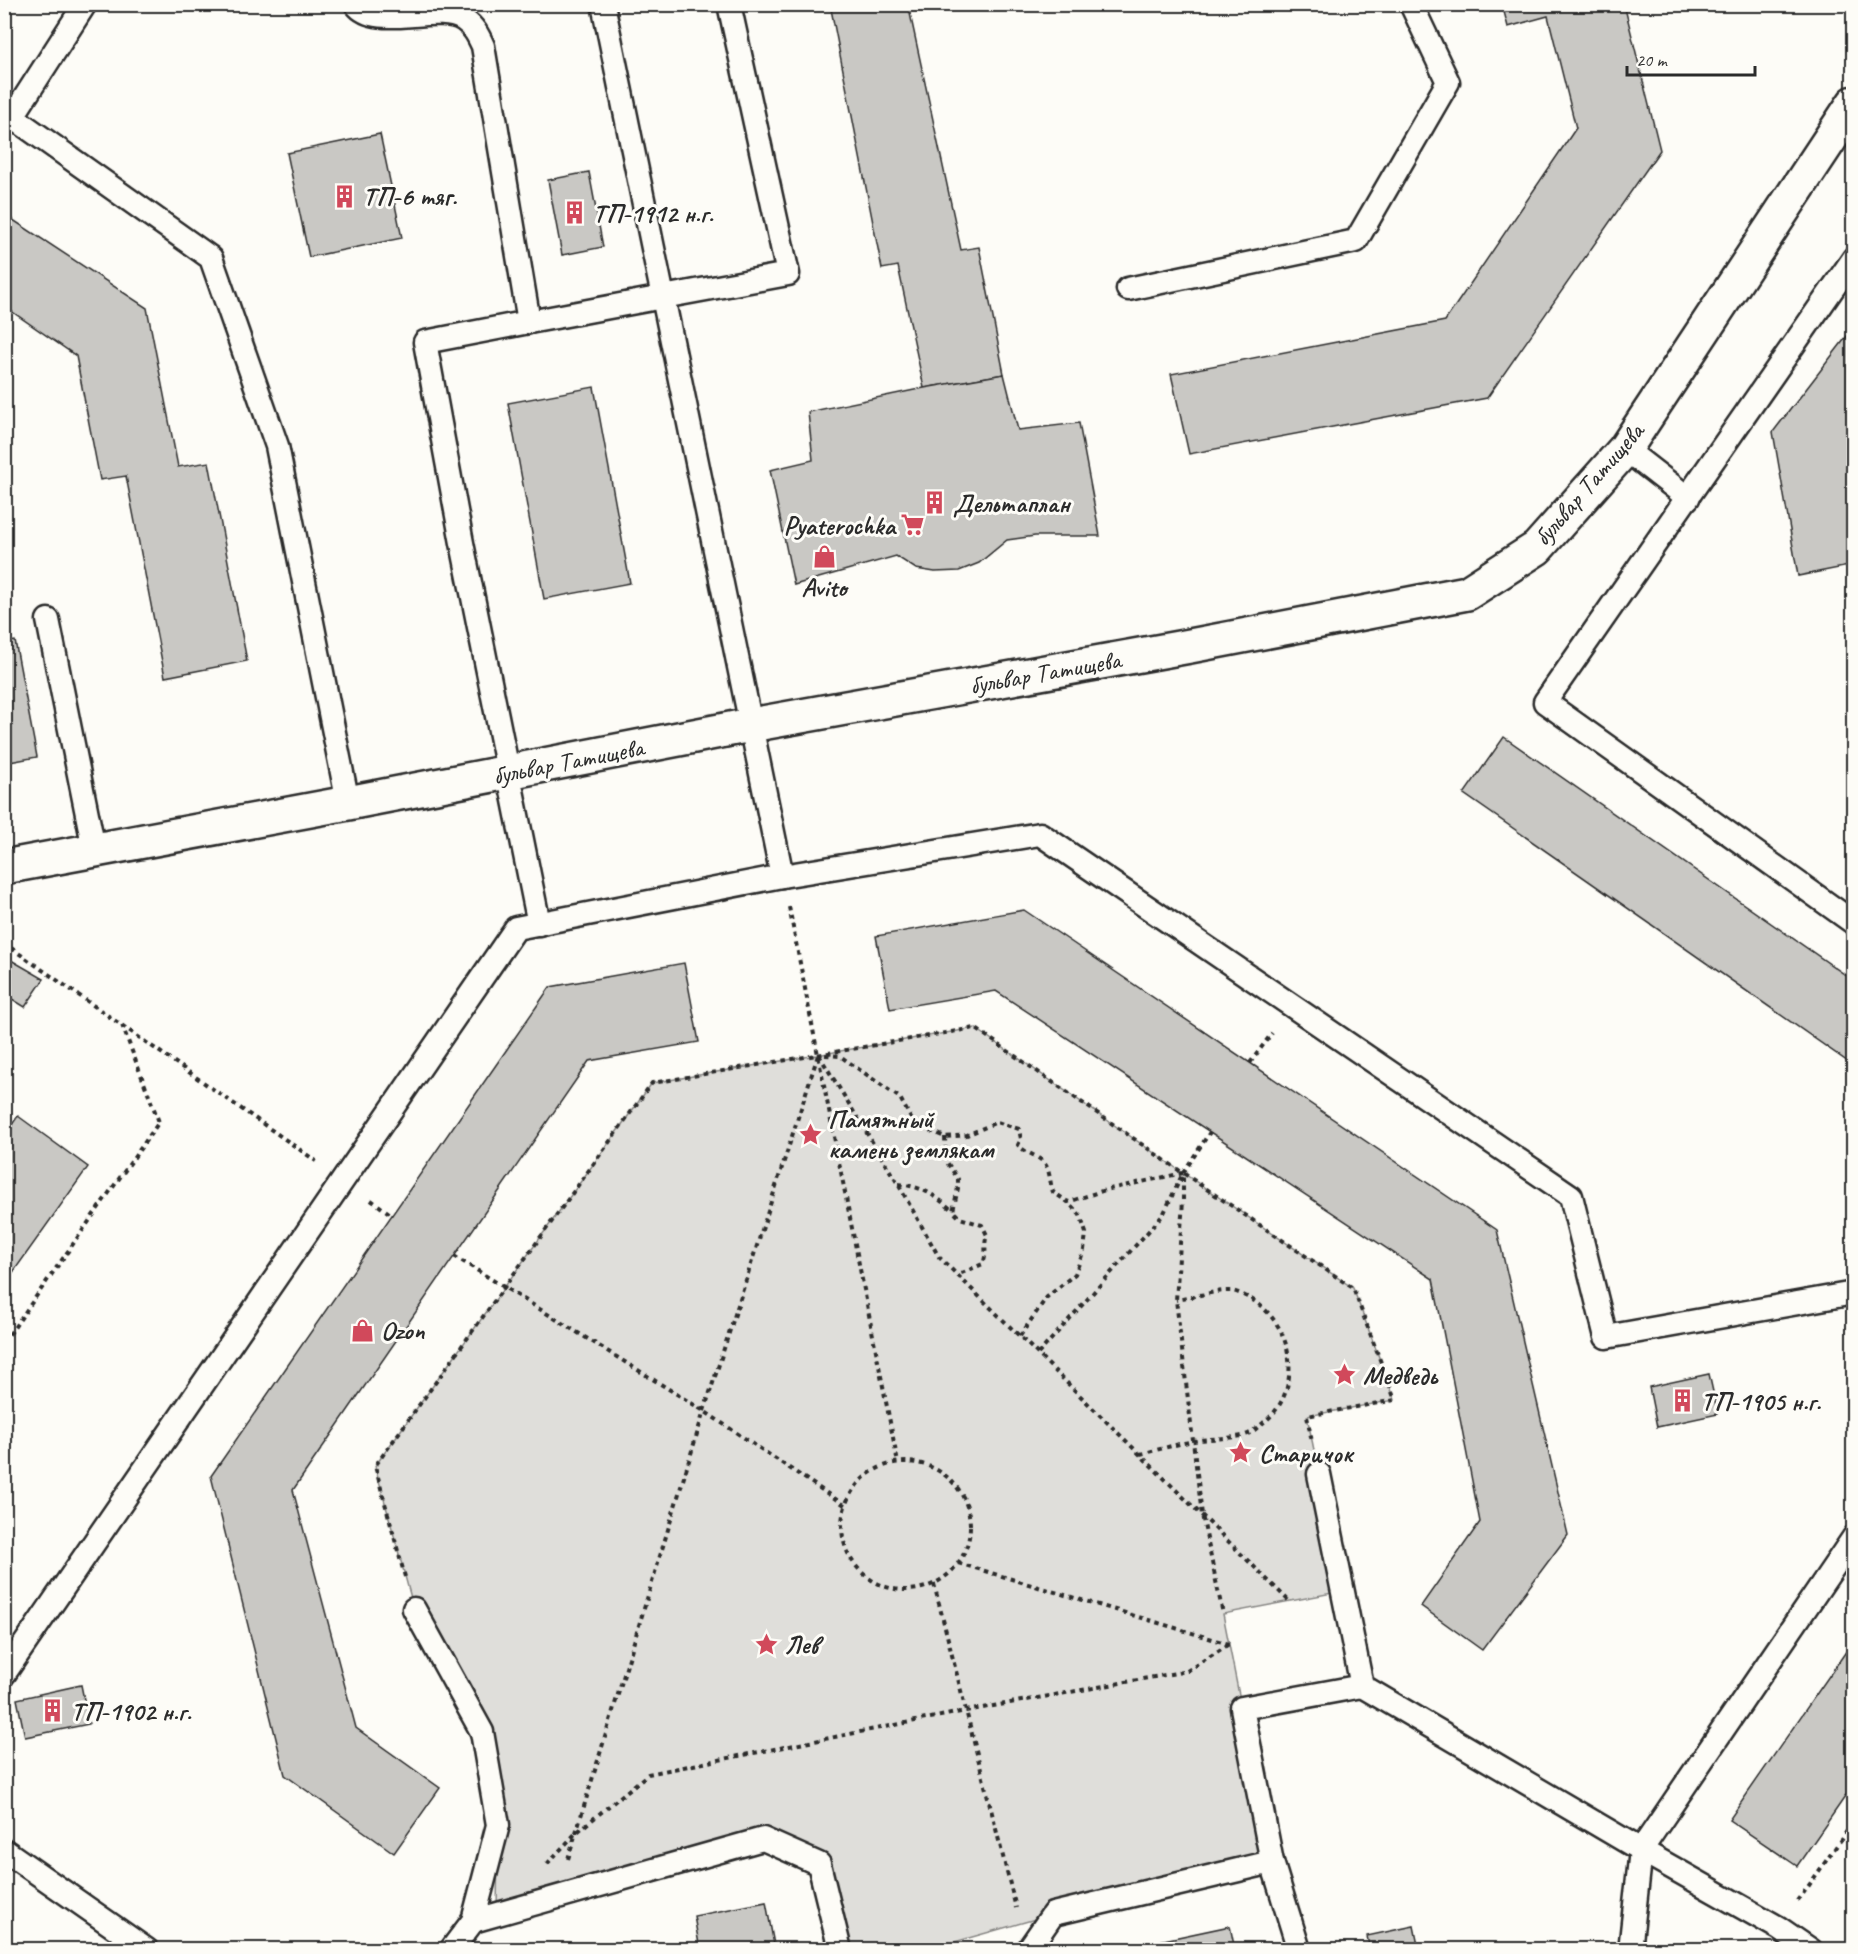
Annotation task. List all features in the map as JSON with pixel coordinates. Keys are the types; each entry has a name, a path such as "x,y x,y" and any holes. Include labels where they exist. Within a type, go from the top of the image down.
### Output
{"street":[{"name":"бульвар Татищева","path":"4,867 751,725 1201,644 1467,593 1537,548 1625,449 1854,103"}],"lane":[{"path":"85,4 9,114 211,258 277,446 348,803"},
{"path":"356,4 360,9 373,15 450,15 463,19 476,31 483,46 529,322"},
{"path":"603,4 782,876"},
{"path":"539,924 424,342 788,274 729,4"},
{"path":"1128,289 1356,241 1448,82 1411,4"},
{"path":"1854,258 1545,702 1854,922"},
{"path":"1625,449 1688,498"},
{"path":"48,620 94,849"},
{"path":"4,1674 516,928 782,876 1040,834 1571,1196 1606,1337 1854,1293"},
{"path":"1318,1474 1362,1686"},
{"path":"1630,1950 1641,1850 1854,1537"},
{"path":"414,1609 482,1732 498,1825 472,1921 451,1950"},
{"path":"1299,1950 1272,1862 1242,1708 1362,1686 1641,1850 1779,1928 1812,1950"},
{"path":"472,1921 763,1839 819,1863 840,1950"},
{"path":"4,1850 147,1950"},
{"path":"1028,1950 1053,1914 1272,1862"}],"path":[{"path":"782,876 898,1463"},
{"path":"4,943 392,1215"},
{"path":"4,1342 159,1122 122,1024"},
{"path":"414,1609 375,1466 652,1083 975,1028 1353,1288 1395,1400 1306,1416 1318,1474"},
{"path":"818,1055 840,1056 900,1098 914,1124 945,1137 967,1135 998,1122 1019,1129 1021,1139 1018,1145 1026,1154 1036,1156 1047,1166 1053,1192 1068,1202 1080,1215 1086,1233 1084,1250 1075,1274 1047,1297 1020,1336"},
{"path":"818,1055 898,1184 939,1257 1290,1602"},
{"path":"556,1898 704,1411 818,1055"},
{"path":"1038,1354 1163,1215 1183,1173 1210,1132"},
{"path":"945,1137 946,1161 958,1179 952,1211"},
{"path":"1068,1202 1105,1190 1183,1173"},
{"path":"1183,1173 1176,1300 1202,1515 1223,1614"},
{"path":"898,1184 913,1185 926,1190 960,1218 982,1225 987,1235 984,1242 987,1254 983,1264 957,1275"},
{"path":"454,1256 704,1411 846,1506"},
{"path":"1140,1454 1193,1441 1248,1434 1262,1424 1279,1405 1287,1387 1290,1368 1285,1337 1272,1316 1259,1304 1231,1291 1176,1300"},
{"path":"898,1463 918,1463 937,1470 953,1482 964,1499 970,1518 969,1538 951,1573 934,1584 915,1589 894,1589 876,1583 860,1570 848,1554 843,1535 843,1515 846,1506 850,1496 862,1480 878,1468 898,1463"},
{"path":"545,1866 576,1833 648,1774 966,1711 1187,1671 1229,1644 958,1563"},
{"path":"934,1584 1017,1912"},
{"path":"1779,1928 1854,1821"}],"shaded area":[{"path":"975,1028 1353,1288 1395,1400 1307,1416 1343,1591 1223,1614 1272,1862 1053,1914 930,1949 840,1949 819,1864 763,1839 497,1916 498,1825 482,1732 414,1609 375,1466 652,1083"}],"building":[{"path":"830,4 908,4 961,250 979,247 1004,374 924,388 898,266 882,269"},
{"path":"1502,4 1624,4 1660,150 1487,398 1189,454 1171,374 1445,321 1576,128 1548,16 1508,27"},
{"name":"ТП-6 тяг.","path":"380,134 402,238 309,257 287,153"},
{"name":"ТП-1912 н.г.","path":"589,172 603,247 562,255 548,180"},
{"path":"4,214 147,308 178,467 209,462 247,661 165,677 126,476 100,480 76,356 4,306"},
{"path":"1854,327 1854,565 1798,576 1773,432"},
{"name":"Дельтаплан","path":"1004,374 1018,430 1079,423 1100,536 1035,536 1007,540 979,563 959,571 935,572 916,569 896,556 794,585 770,470 813,460 808,412"},
{"path":"594,387 630,583 544,599 508,403"},
{"path":"15,641 37,757 4,763 4,643"},
{"path":"1504,737 1854,981 1854,1066 1464,794"},
{"path":"1024,910 1497,1230 1568,1535 1482,1650 1421,1606 1480,1522 1433,1279 996,991 890,1009 876,936"},
{"path":"4,956 44,979 25,1007 4,994"},
{"path":"684,963 699,1042 589,1061 293,1490 356,1728 440,1788 394,1853 285,1775 211,1476 550,987"},
{"path":"18,1116 88,1167 4,1285 4,1136"},
{"name":"ТП-1905 н.г.","path":"1709,1374 1718,1414 1657,1427 1649,1387"},
{"path":"1854,1640 1854,1784 1797,1866 1729,1820"},
{"name":"ТП-1902 н.г.","path":"81,1685 89,1724 25,1737 17,1699"},
{"path":"766,1902 775,1950 700,1950 694,1916"},
{"path":"1230,1926 1235,1950 1117,1950"},
{"path":"1414,1926 1419,1950 1370,1950 1367,1936"}],"place":[{"name":"ТП-6 тяг.","path":"345,196"},
{"name":"ТП-1912 н.г.","path":"575,213"},
{"name":"Дельтаплан","path":"935,503"},
{"name":"Pyaterochka","path":"913,525"},
{"name":"Avito","path":"824,556"},
{"name":"Памятный камень землякам","path":"810,1134"},
{"name":"Ozon","path":"363,1330"},
{"name":"Медведь","path":"1345,1375"},
{"name":"ТП-1905 н.г.","path":"1683,1401"},
{"name":"Старичок","path":"1241,1453"},
{"name":"Лев","path":"766,1644"},
{"name":"ТП-1902 н.г.","path":"53,1711"}]}
